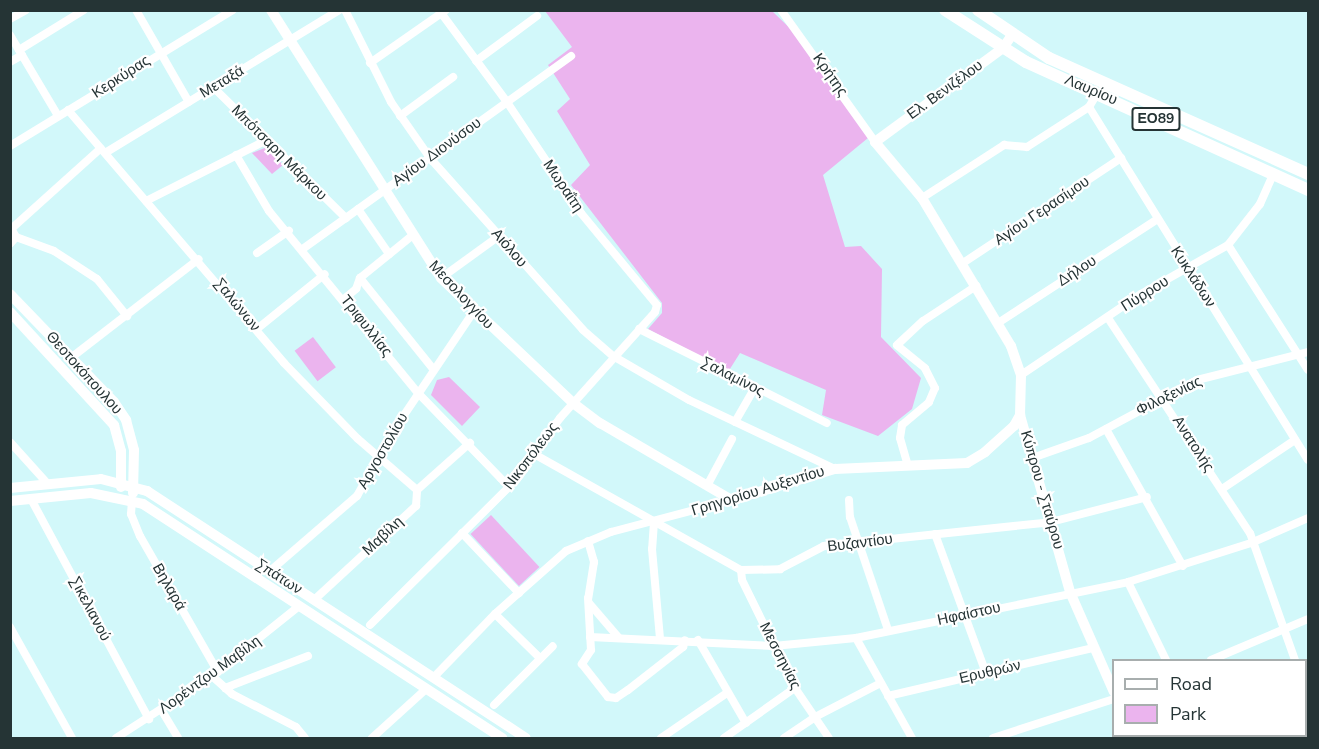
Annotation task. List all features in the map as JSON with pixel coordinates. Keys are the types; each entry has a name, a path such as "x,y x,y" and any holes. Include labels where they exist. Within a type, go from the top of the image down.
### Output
{"main road":[{"name":"Λαυρίου","path":"945,10 1003,48 1308,190"},
{"name":"Λαυρίου","path":"978,10 1049,58 1308,174"}],"street":[{"path":"10,19 26,10"},
{"path":"10,62 21,52 84,10"},
{"path":"136,10 189,102"},
{"name":"Μεσολογγίου","path":"271,10 441,278 573,403 600,423 708,484 732,501"},
{"name":"Μεταξά","path":"12,235 103,150 189,102 339,10"},
{"name":"Αιόλου","path":"345,10 370,63 400,116 430,158 550,296 613,356 735,422 835,469"},
{"name":"Κρήτης","path":"781,10 875,142"},
{"name":"Κερκύρας","path":"10,146 226,12"},
{"path":"370,63 442,12"},
{"name":"Μωραΐτη","path":"442,12 507,102 581,213 657,304"},
{"path":"476,61 537,16"},
{"path":"10,35 58,116"},
{"name":"Ελ. Βενιζέλου","path":"875,142 1003,48 1012,35"},
{"name":"Αγίου Διονύσου","path":"303,248 571,56"},
{"path":"400,116 453,77"},
{"name":"Μπότσαρη Μάρκου","path":"213,87 346,218"},
{"path":"922,198 1004,145 1028,147 1089,107 1098,92"},
{"name":"Κυκλάδων","path":"1089,107 1156,219 1308,460"},
{"name":"Σαλώνων","path":"68,110 199,259 314,395 378,457 417,490"},
{"path":"146,201 267,140"},
{"name":"Κύπρου - Σταύρου","path":"875,142 922,198 998,323 1021,375 1020,415 1035,458 1070,592 1092,648 1112,690"},
{"name":"Τριφυλλίας","path":"236,155 263,202 325,274 418,393 470,444 509,487"},
{"name":"Αγίου Γερασίμου","path":"963,264 1120,158"},
{"name":"Πύρρου","path":"1021,375 1108,318 1228,245 1260,204 1274,173"},
{"path":"358,209 389,254"},
{"name":"Δήλου","path":"998,323 1156,219"},
{"path":"257,253 289,231"},
{"path":"12,235 54,251 97,279 127,316"},
{"path":"344,299 356,289 360,278 413,235"},
{"path":"441,278 499,236"},
{"path":"1228,245 1308,369"},
{"path":"72,357 199,259"},
{"path":"256,329 325,274"},
{"path":"360,278 434,370"},
{"path":"908,466 900,438 902,424 929,402 934,388 926,368 897,345 923,321 976,286"},
{"name":"Θεοτοκόπουλου","path":"10,294 72,357 126,420 134,450 132,500"},
{"name":"Νικοπόλεως","path":"370,625 509,487 573,403 655,312 657,304"},
{"name":"Αργοστολίου","path":"270,571 357,496 378,457 418,393 474,311"},
{"name":"Θεοτοκόπουλου","path":"10,312 109,418 119,440 120,496"},
{"name":"Ανατολής","path":"1108,318 1250,533 1251,543 1279,610 1282,629 1294,659"},
{"name":"Σαλαμίνος","path":"639,329 754,389 827,423"},
{"name":"Φιλοξενίας","path":"1035,458 1106,429 1197,380 1308,352"},
{"path":"735,422 754,389"},
{"name":"Γρηγορίου Αυξεντίου","path":"433,678 495,614 558,557 588,541 732,501 835,469 958,465 974,460 1014,426 1020,415"},
{"path":"1106,429 1183,566"},
{"path":"708,484 732,439"},
{"path":"1222,489 1295,440"},
{"path":"10,442 47,483"},
{"name":"Μαβίλη","path":"314,600 416,506 417,490 470,444"},
{"path":"534,454 741,570"},
{"name":"Σπάτων","path":"10,488 93,479 121,482 161,499 526,738"},
{"name":"Σπάτων","path":"10,501 91,493 120,496 155,511 502,738"},
{"name":"Βυζαντίου","path":"741,570 780,569 824,546 1051,522 1146,497"},
{"name":"Σικελιανού","path":"31,499 149,719"},
{"name":"Βηλαρά","path":"132,500 131,514 140,536 215,674 225,688 296,727 305,738"},
{"path":"849,500 860,543 888,630"},
{"name":"Ηφαίστου","path":"590,637 698,640 774,646 856,638 1070,592 1128,582 1251,543 1308,518"},
{"path":"654,522 652,549 660,639"},
{"path":"462,533 519,593"},
{"path":"935,534 986,673"},
{"path":"588,541 594,562 588,603 591,650 582,666 608,697 616,698 683,647 685,640"},
{"name":"Μεσσηνίας","path":"741,570 742,580 795,688 829,738"},
{"path":"1128,582 1166,659"},
{"path":"588,603 618,637"},
{"name":"Λορέντζου Μαβίλη","path":"116,738 162,711 215,674 299,606"},
{"path":"495,614 540,658"},
{"path":"1213,659 1308,619"},
{"path":"10,627 72,738"},
{"path":"856,638 912,738"},
{"path":"698,640 746,723"},
{"path":"494,705 553,646"},
{"name":"Ερυθρών","path":"888,696 1092,648"},
{"path":"225,688 308,656"},
{"path":"784,738 815,717 881,683"},
{"path":"724,738 795,688"},
{"path":"372,738 426,689"},
{"path":"661,738 727,693"},
{"path":"993,738 1112,699"},
{"path":"162,711 178,738"}],"green space":[{"path":"545,11 772,11 797,35 868,138 823,175 845,247 861,246 882,269 881,337 921,378 912,409 878,436 822,415 826,390 740,353 728,372 648,329 662,313 662,303 571,185 590,165 557,111 570,99 548,65 572,47"},
{"path":"267,147 283,165 272,174 252,153"},
{"path":"313,337 336,367 318,381 295,351"},
{"path":"449,377 480,407 462,426 431,395 437,380"},
{"path":"491,515 539,567 519,586 471,534"}]}
